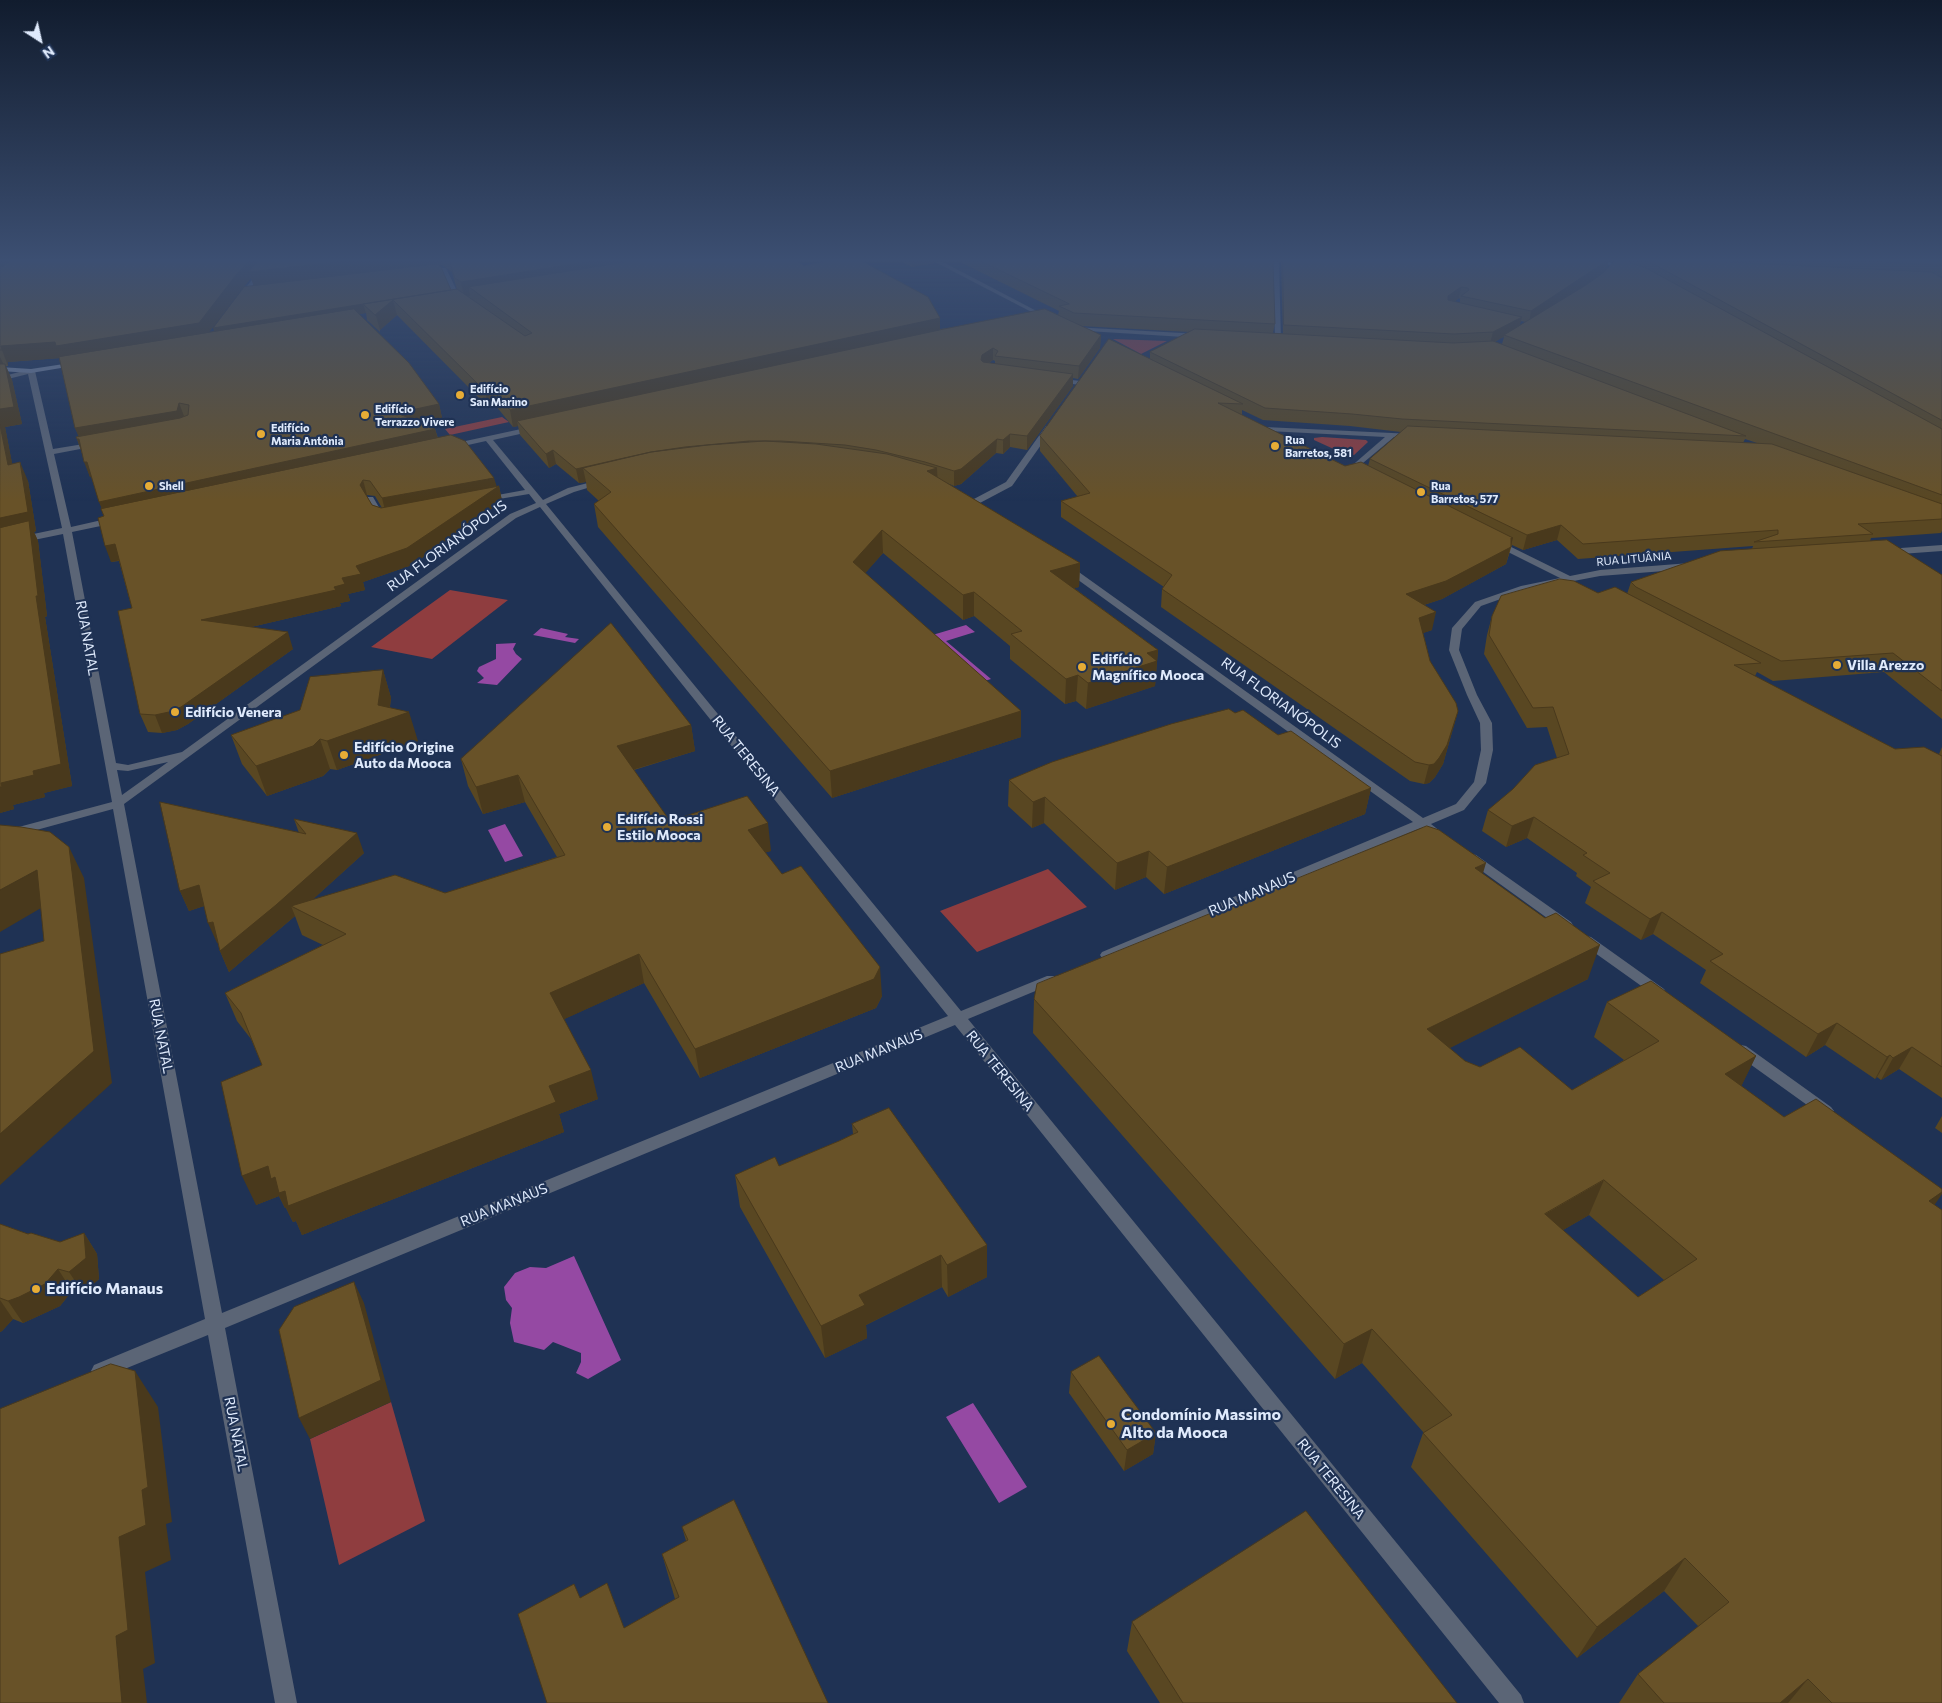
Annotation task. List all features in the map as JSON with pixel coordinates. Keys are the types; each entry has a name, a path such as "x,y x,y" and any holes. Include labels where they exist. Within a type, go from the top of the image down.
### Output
{"street":[{"path":"1178,344 1183,341"},
{"path":"0,379 31,371 80,363"},
{"path":"0,369 31,371"},
{"name":"RUA NATAL","path":"31,371 67,530 286,1703"},
{"path":"1052,379 1083,380 1075,391"},
{"path":"963,494 978,504 1009,484 1053,422"},
{"path":"1259,425 1285,438"},
{"path":"440,449 541,426"},
{"path":"1268,429 1421,437"},
{"path":"1352,471 1392,435"},
{"name":"RUA TERESINA","path":"488,438 1513,1703"},
{"path":"49,452 108,441"},
{"path":"1343,467 1360,476"},
{"name":"RUA FLORIANÓPOLIS","path":"118,804 513,516 536,497 611,479"},
{"path":"476,501 536,497"},
{"path":"370,499 381,518 394,517"},
{"path":"0,544 126,517"},
{"path":"1489,539 1584,587"},
{"path":"1874,553 1942,548"},
{"name":"RUA FLORIANÓPOLIS","path":"1053,558 1446,840"},
{"name":"RUA LITUÂNIA","path":"1569,579 1607,572 1698,565"},
{"name":"RUA MANAUS","path":"1090,963 1460,807 1480,783 1487,750 1486,723 1472,695 1454,650 1457,628 1478,604 1524,588 1569,579"},
{"path":"110,766 128,768 188,753"},
{"path":"0,836 118,804"},
{"path":"1462,851 1670,1000"},
{"name":"RUA MANAUS","path":"83,1378 1063,974"},
{"path":"1734,1045 1838,1120"}],"shaded area":[{"path":"1118,341 1166,341 1141,354"},
{"path":"502,417 509,422 450,435 445,429"},
{"path":"1314,438 1366,440 1368,442 1354,455 1349,456 1314,440"},
{"path":"450,590 508,600 432,659 371,647"},
{"path":"966,625 975,632 946,641 991,679 972,685 919,639"},
{"path":"541,628 568,634 565,637 579,639 575,643 533,635"},
{"path":"516,643 513,649 522,659 497,685 477,683 484,678 477,671 479,667 496,659 496,644"},
{"path":"505,824 523,856 505,862 488,830"},
{"path":"1048,869 1087,907 977,952 940,911"},
{"path":"574,1256 621,1360 588,1379 576,1373 581,1362 581,1353 553,1342 544,1350 514,1342 510,1323 512,1308 506,1300 504,1287 515,1273 530,1267 546,1268"},
{"path":"391,1402 425,1521 339,1565 310,1439"},
{"path":"973,1403 1027,1487 999,1503 946,1417"}],"building":[{"path":"0,341 84,341 56,346 55,342 1,346 2,350 0,350"},
{"path":"154,341 387,341 409,363 439,404 397,413 435,429 99,502 87,462 84,462 79,439 76,437 180,418 188,415 189,405 179,403 177,411 75,428 59,357"},
{"path":"435,341 830,341 510,410 492,389 485,391"},
{"path":"886,341 1096,341 1079,366 995,356 998,351 993,348 982,355 981,360 983,362 1073,374 1027,436 1010,434 1003,440 997,439 961,469 954,471 876,450 845,445 781,441 749,441 685,447 651,452 576,469 553,450 546,454 517,421"},
{"path":"1107,341 1114,341 1243,404 1218,403 1345,466 1361,462 1513,538 1511,538 1511,547 1446,581 1406,594 1436,612 1419,618 1430,661 1456,703 1458,711 1447,745 1439,758 1434,764 1429,765 1415,762 1162,589 1172,575 1061,501 1090,493 1040,436"},
{"path":"1171,341 1453,343 1494,341 1746,436 1402,419 1265,408 1150,352"},
{"path":"1522,341 1781,341 1942,429 1942,495"},
{"path":"1797,341 1942,341 1942,420"},
{"path":"0,364 5,364 14,407 0,409"},
{"path":"0,425 8,465 20,462 28,512 0,518"},
{"path":"1408,426 1772,444 1942,504 1942,519 1858,524 1873,534 1754,542 1778,534 1778,530 1583,544 1561,525 1527,535 1370,459"},
{"path":"451,435 465,441 494,478 382,498 370,481 363,480 360,485 372,505 381,508 499,486 407,548 356,566 361,574 342,578 345,584 334,587 336,590 201,620 288,632 181,707 155,715 140,714 118,611 132,608 115,544 105,546 98,518 104,516 101,509"},
{"path":"765,441 816,444 887,454 937,468 927,471 1080,563 1050,571 1158,650 1147,653 1157,661 1088,683 1078,675 1066,679 1011,634 1022,631 974,592 963,595 882,530 853,562 1021,711 830,771 594,504 611,492 583,468 651,452"},
{"path":"29,521 38,596 36,596 61,764 33,771 34,775 1,783 2,787 0,787 0,528"},
{"path":"1887,540 1942,575 1942,691 1893,653 1781,661 1636,587 1631,582 1720,551"},
{"path":"1560,579 1574,581 1598,593 1615,587 1761,663 1734,665 1895,749 1924,747 1942,756 1942,1067 1912,1047 1893,1058 1890,1055 1887,1057 1837,1023 1818,1034 1710,961 1723,954 1662,912 1650,919 1593,881 1610,873 1583,855 1587,853 1534,817 1512,826 1488,810 1513,789 1535,765 1569,754 1553,707 1533,708 1489,635 1492,616 1501,596"},
{"path":"611,623 691,725 617,746 670,821 747,796 768,823 748,830 782,874 801,866 880,967 874,979 695,1049 639,954 550,993 591,1070 549,1086 556,1102 288,1206 285,1191 279,1193 275,1177 271,1179 268,1166 242,1176 221,1082 262,1065 241,1013 225,993 346,934 291,906 395,875 445,893 565,855 518,775 476,787 461,759"},
{"path":"383,670 378,705 409,712 327,741 320,739 313,746 256,766 231,735 300,710 310,677"},
{"path":"1229,709 1235,713 1243,710 1278,735 1291,731 1371,788 1167,867 1149,851 1117,863 1045,797 1033,802 1009,780 1052,762 1171,724"},
{"path":"160,802 306,834 294,819 357,833 276,905 220,951 213,922 208,923 199,885 180,891"},
{"path":"0,825 50,832 69,847 94,1051 0,1134 0,954 44,941 37,870 0,890"},
{"path":"1427,826 1439,830 1486,863 1475,868 1545,918 1556,913 1600,945 1427,1029 1465,1061 1480,1067 1520,1047 1572,1090 1659,1041 1607,1002 1651,981 1756,1056 1725,1074 1784,1117 1816,1099 1942,1189 1942,1192 1929,1201 1942,1210 1942,1703 1832,1703 1808,1679 1780,1703 1664,1703 1638,1674 1729,1602 1685,1558 1597,1627 1423,1433 1452,1415 1372,1329 1344,1344 1034,999 1037,984","holes":["1604,1180 1697,1259 1638,1297 1545,1214"]},
{"path":"889,1108 987,1245 947,1265 941,1255 859,1295 865,1305 821,1326 735,1175 775,1157 779,1166 839,1141 858,1132 852,1124"},
{"path":"0,1224 28,1234 31,1233 60,1242 84,1233 86,1258 69,1272 58,1269 45,1284 19,1297 8,1301 0,1298"},
{"path":"354,1282 381,1380 299,1418 279,1330 294,1307"},
{"path":"1099,1356 1156,1433 1127,1450 1071,1372"},
{"path":"111,1364 135,1371 148,1487 142,1490 146,1525 119,1537 128,1630 116,1636 122,1703 0,1703 0,1409"},
{"path":"734,1500 828,1703 547,1703 518,1614 574,1584 580,1598 607,1583 624,1628 679,1597 662,1554 688,1540 682,1527"},
{"path":"1306,1511 1457,1703 1183,1703 1132,1622"}],"place":[{"name":"Edifício San Marino","path":"460,395"},
{"name":"Edifício Terrazzo Vivere","path":"365,415"},
{"name":"Edifício Maria Antônia","path":"261,434"},
{"name":"Rua Barretos, 581","path":"1275,446"},
{"name":"Shell","path":"149,486"},
{"name":"Rua Barretos, 577","path":"1421,492"},
{"name":"Villa Arezzo","path":"1837,665"},
{"name":"Edifício Magnífico Mooca","path":"1082,667"},
{"name":"Edifício Venera","path":"175,712"},
{"name":"Edifício Origine Auto da Mooca","path":"344,755"},
{"name":"Edifício Rossi Estilo Mooca","path":"607,827"},
{"name":"Edifício Manaus","path":"36,1289"},
{"name":"Condomínio Massimo Alto da Mooca","path":"1111,1424"}]}
